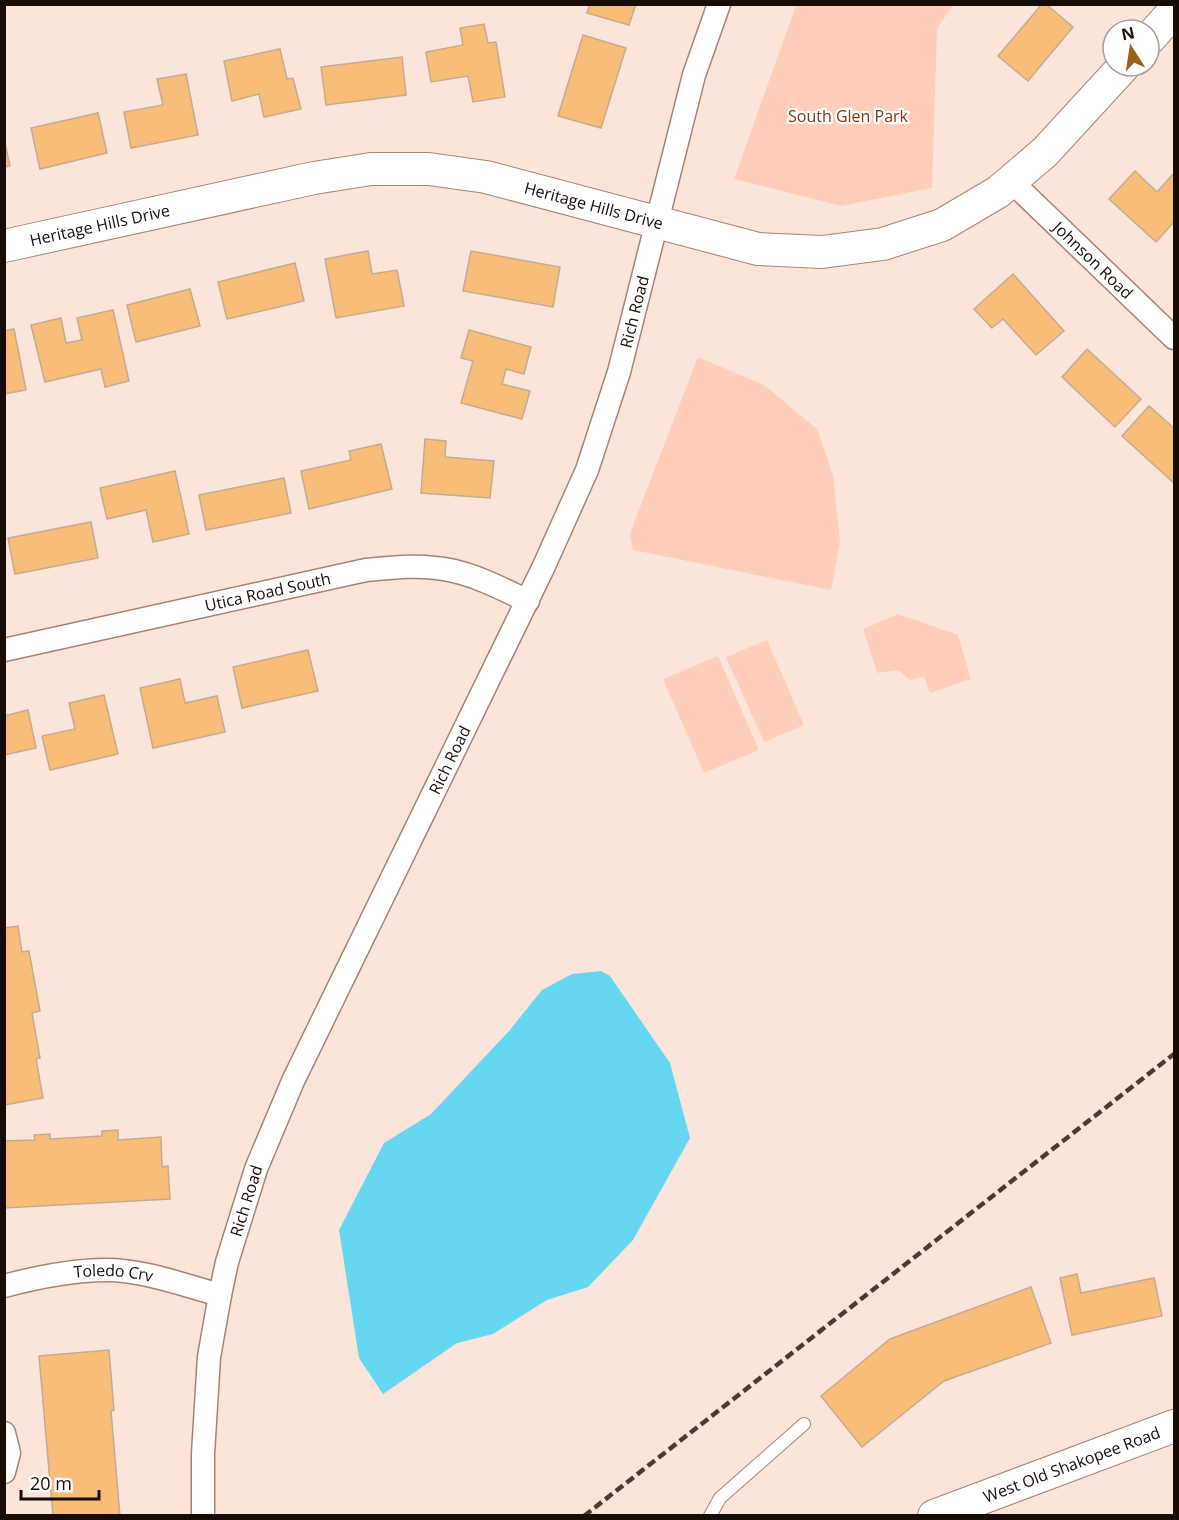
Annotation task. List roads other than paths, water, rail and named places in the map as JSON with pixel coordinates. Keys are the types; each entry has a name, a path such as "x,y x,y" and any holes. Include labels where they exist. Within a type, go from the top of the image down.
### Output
{"street":[{"name":"Rich Road","path":"203,1515 203,1454 209,1358 227,1262 256,1169 293,1081 528,601 587,470 619,372 694,75 720,4"},
{"path":"1161,26 1174,11"},
{"name":"Heritage Hills Drive","path":"4,246 314,178 370,169 429,169 486,177 758,249 822,252 883,244 942,225 998,192 1045,152 1113,78"},
{"name":"Johnson Road","path":"1011,181 1174,338"},
{"name":"Utica Road South","path":"4,650 366,570 409,566 453,570 492,584 528,601"},
{"name":"Toledo Crv","path":"4,1286 62,1273 108,1270 150,1276 220,1295"},
{"name":"West Old Shakopee Road","path":"934,1515 1174,1426"},
{"path":"4,1433 9,1453 4,1472"}],"lane":[{"path":"710,1515 720,1498 804,1424"}],"water":[{"path":"601,971 610,976 670,1063 690,1138 633,1240 588,1287 547,1300 493,1334 457,1343 383,1394 359,1358 339,1230 384,1143 431,1114 509,1031 542,990 572,974"}],"railway":[{"path":"584,1516 1174,1054"}],"park label":[{"name":"South Glen Park","path":"848,116"}]}
